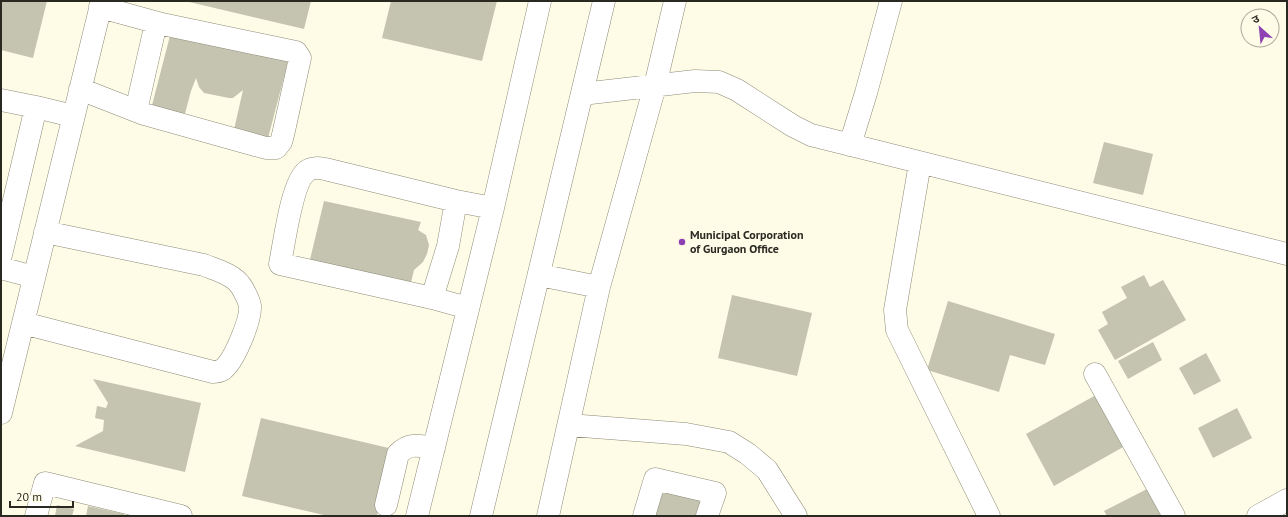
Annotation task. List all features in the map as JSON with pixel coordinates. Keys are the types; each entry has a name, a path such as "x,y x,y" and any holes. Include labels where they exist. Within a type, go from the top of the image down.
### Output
{"street":[{"path":"417,516 493,208 540,1"},
{"path":"481,516 604,1"},
{"path":"548,516 599,287 655,86 675,1"},
{"path":"850,146 891,1"},
{"path":"1,413 74,116 80,89 101,4 156,23 296,52 300,58 283,135 281,142 276,148 266,148 136,111 80,89"},
{"path":"136,111 156,23"},
{"path":"582,94 695,81 719,82 737,90 793,126 811,135 850,146 1287,254"},
{"path":"1,100 74,116"},
{"path":"1,255 36,107"},
{"path":"920,163 895,310 897,330 990,516"},
{"path":"468,308 432,298 280,264 294,194 300,180 307,171 316,168 456,201 493,208"},
{"path":"432,298 448,246 456,201"},
{"path":"23,322 213,372 226,366 234,354 246,328 250,305 241,285 227,274 204,265 45,232"},
{"path":"1,268 34,277"},
{"path":"539,275 599,287"},
{"path":"1095,374 1174,516"},
{"path":"569,425 686,434 729,442 748,454 766,470 796,516"},
{"path":"386,505 398,454 403,449 412,445 434,448"},
{"path":"644,516 655,479 714,493 707,516"},
{"path":"36,516 45,483 181,516"},
{"path":"1258,516 1286,502"}],"building":[{"path":"1,1 47,1 33,58 1,50"},
{"path":"185,1 311,1 304,29"},
{"path":"391,1 497,1 482,61 382,38"},
{"path":"172,28 289,58 267,142 233,134 243,90 233,98 204,93 199,87 196,78 183,121 150,113"},
{"path":"1104,142 1153,154 1143,195 1093,183"},
{"path":"324,201 421,222 418,230 426,235 429,245 423,262 414,270 409,291 308,268"},
{"path":"1144,275 1150,287 1163,280 1186,320 1115,360 1098,330 1108,324 1102,312 1127,298 1121,287"},
{"path":"732,295 812,313 797,376 718,358"},
{"path":"948,301 1055,334 1045,365 1010,355 999,392 927,370"},
{"path":"1153,342 1162,360 1128,379 1118,361"},
{"path":"1206,353 1221,381 1194,395 1179,368"},
{"path":"93,379 201,403 185,472 75,446 103,431 104,420 95,418 97,406 106,408 108,403"},
{"path":"1096,395 1125,446 1054,486 1026,434"},
{"path":"1237,408 1252,438 1213,458 1198,428"},
{"path":"261,418 393,449 377,516 328,516 242,496"},
{"path":"659,488 701,498 697,516 655,516"},
{"path":"1149,488 1163,516 1107,516 1104,511"},
{"path":"57,505 74,509 72,516 55,516"},
{"path":"88,506 124,514 124,516 86,516"}],"place":[{"name":"Municipal Corporation of Gurgaon Office","path":"682,242"}]}
